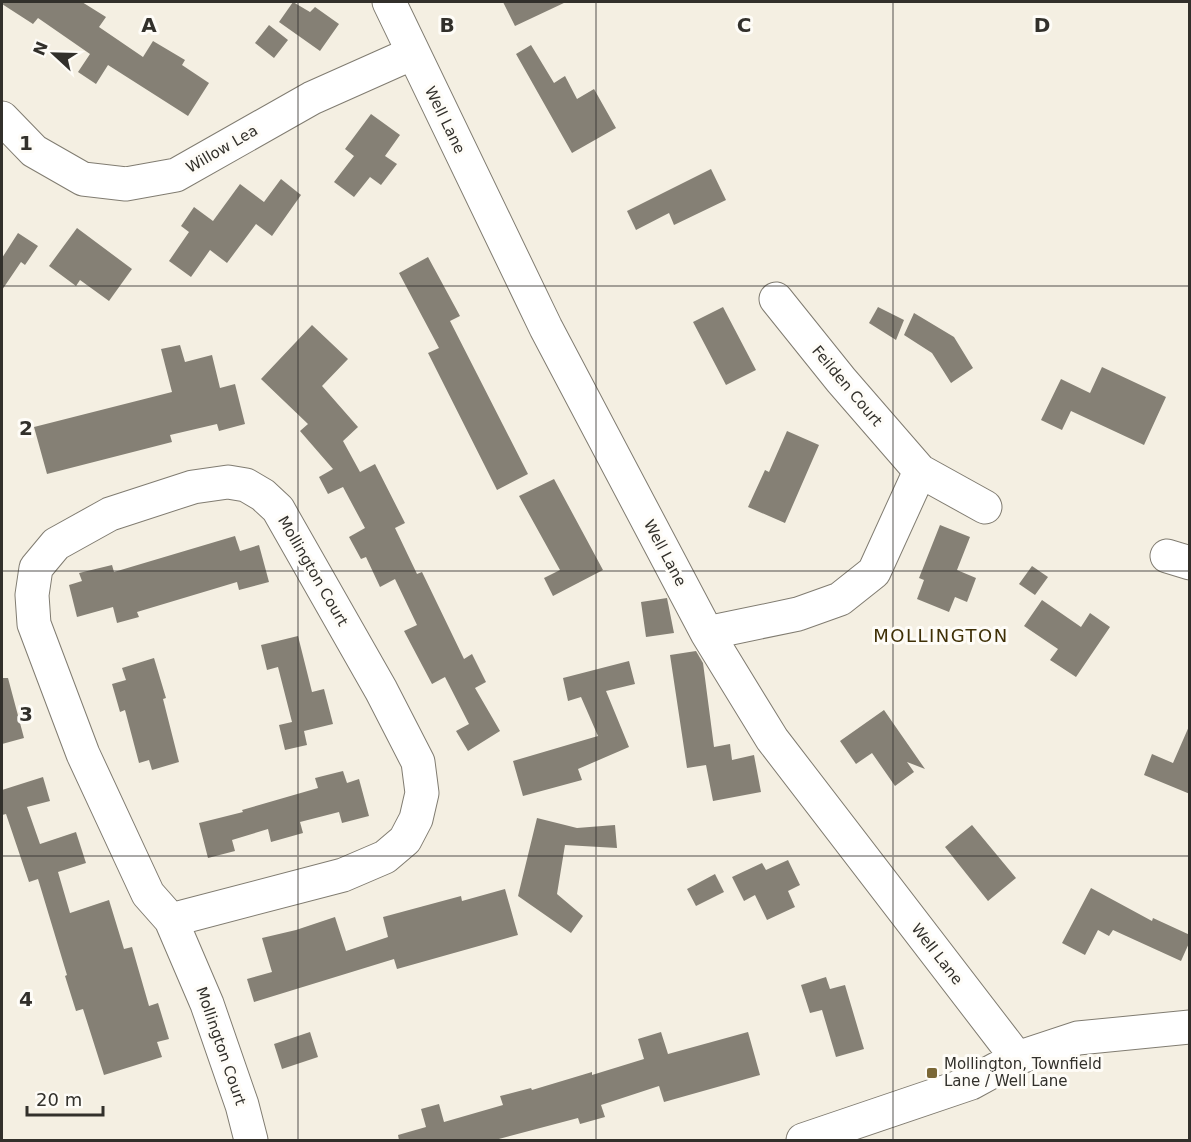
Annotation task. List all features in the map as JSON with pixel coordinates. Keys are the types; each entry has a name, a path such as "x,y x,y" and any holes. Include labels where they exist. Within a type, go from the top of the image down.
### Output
{"street":[{"name":"Well Lane","path":"389,2 546,328 707,633 772,739 1017,1058"},
{"name":"Willow Lea","path":"2,118 34,151 83,179 126,184 176,175 312,98 413,53"},
{"name":"Feilden Court","path":"776,299 841,380 920,471 985,507"},
{"path":"707,633 798,614 840,599 874,572 920,471"},
{"name":"Mollington Court","path":"171,920 343,875 385,857 405,840 416,819 422,793 418,762 381,690 278,509 263,495 246,485 228,482 194,487 110,514 56,544 36,568 32,596 34,624 83,754 148,894 171,920 207,1004 242,1105 251,1140"},
{"path":"803,1140 971,1083 1017,1058 1078,1038 1190,1027"}],"building":[{"path":"2,2 82,2 106,17 99,27 143,57 153,41 185,60 182,65 209,83 188,116 108,65 96,84 78,72 90,54 38,18 33,24"},
{"path":"293,2 310,12 315,7 339,24 320,51 279,22"},
{"path":"503,2 566,2 515,26"},
{"path":"269,25 288,40 274,58 255,43"},
{"path":"531,45 554,83 565,76 577,99 594,89 616,128 572,153 516,54"},
{"path":"371,114 400,135 385,156 397,164 381,185 370,177 354,197 334,182 354,156 345,149"},
{"path":"711,169 726,200 674,225 669,213 636,230 627,211"},
{"path":"281,179 301,195 272,236 256,224 227,263 210,250 191,277 169,261 189,232 181,226 194,207 213,221 240,184 264,202"},
{"path":"77,228 132,269 109,301 80,280 76,286 49,266"},
{"path":"18,233 38,246 25,265 21,262 2,290 2,258"},
{"path":"428,257 460,316 450,321 528,474 497,490 428,353 439,348 399,273"},
{"path":"723,307 756,370 726,385 693,322"},
{"path":"878,307 904,320 896,340 869,323"},
{"path":"914,313 954,337 973,368 951,383 932,353 904,335"},
{"path":"312,325 348,359 322,386 358,427 343,441 360,472 375,464 405,523 395,528 417,574 422,572 464,659 472,654 486,682 475,688 500,731 468,751 456,731 469,724 445,677 432,684 404,631 417,625 395,579 380,587 366,557 361,559 349,537 365,528 343,487 328,494 319,477 333,469 300,431 308,424 261,379"},
{"path":"180,345 185,362 212,355 220,388 235,384 245,424 219,431 217,424 170,435 172,442 47,474 34,427 172,392 161,349"},
{"path":"1102,367 1166,397 1144,445 1071,411 1062,430 1041,420 1061,379 1090,393"},
{"path":"787,431 819,445 785,523 748,507 765,470 769,472"},
{"path":"554,479 603,570 553,596 544,578 560,570 519,496"},
{"path":"940,525 970,537 957,570 976,578 967,602 955,597 949,612 917,599 924,580 919,578"},
{"path":"235,536 240,551 259,545 269,582 239,590 237,582 137,612 139,617 117,623 113,607 77,617 69,585 82,581 79,573 112,565 114,572"},
{"path":"1032,566 1048,577 1035,595 1019,584"},
{"path":"667,598 674,633 646,637 641,602"},
{"path":"1042,600 1081,627 1090,613 1110,627 1076,677 1050,660 1058,649 1024,626"},
{"path":"298,636 312,692 324,689 333,724 304,731 307,745 285,750 279,725 292,722 278,667 267,670 261,645"},
{"path":"696,651 703,663 714,747 730,744 732,760 754,755 761,792 713,801 706,765 687,768 670,655"},
{"path":"154,658 166,698 163,699 179,762 152,770 149,760 139,763 125,710 120,712 112,684 126,680 122,668"},
{"path":"629,661 635,684 606,691 629,747 578,769 582,780 523,796 513,761 598,736 581,697 568,701 563,678"},
{"path":"2,678 8,678 24,738 2,744"},
{"path":"884,710 925,769 907,762 914,772 895,786 872,753 856,764 840,741"},
{"path":"1190,724 1190,794 1144,775 1152,754 1173,763"},
{"path":"343,771 347,783 359,779 369,816 342,823 339,812 300,822 303,833 271,842 268,829 232,840 235,851 208,858 199,823 243,812 242,810 318,788 315,778"},
{"path":"43,777 50,801 27,807 40,844 76,832 86,863 58,872 70,913 109,900 124,949 132,947 149,1006 158,1003 169,1039 157,1042 162,1057 104,1075 83,1009 76,1011 38,879 29,882 6,814 2,815 2,790"},
{"path":"537,818 577,828 615,825 617,848 565,845 557,894 583,916 571,933 518,896"},
{"path":"972,825 1016,878 988,901 945,847"},
{"path":"788,860 800,885 788,891 795,907 767,920 755,895 744,901 732,877 762,863 766,870"},
{"path":"715,874 724,892 696,906 687,889"},
{"path":"1091,888 1152,921 1153,918 1190,935 1190,941 1181,961 1113,930 1109,936 1098,930 1085,955 1062,943"},
{"path":"505,889 518,935 397,969 394,959 254,1002 247,979 272,972 262,938 335,917 346,951 388,937 383,917 461,896 462,901"},
{"path":"826,977 830,989 845,985 864,1049 836,1057 822,1010 810,1013 801,985"},
{"path":"310,1032 318,1057 282,1069 274,1044"},
{"path":"661,1032 668,1054 748,1032 760,1075 664,1102 659,1086 601,1105 605,1117 580,1124 578,1118 495,1140 399,1140 398,1135 426,1127 421,1109 439,1104 444,1122 503,1105 500,1096 531,1088 532,1090 592,1072 592,1075 644,1059 638,1039"}],"place":[{"name":"Mollington, Townfield Lane / Well Lane","path":"932,1073"}],"district":[{"name":"MOLLINGTON","path":"941,636"}]}
